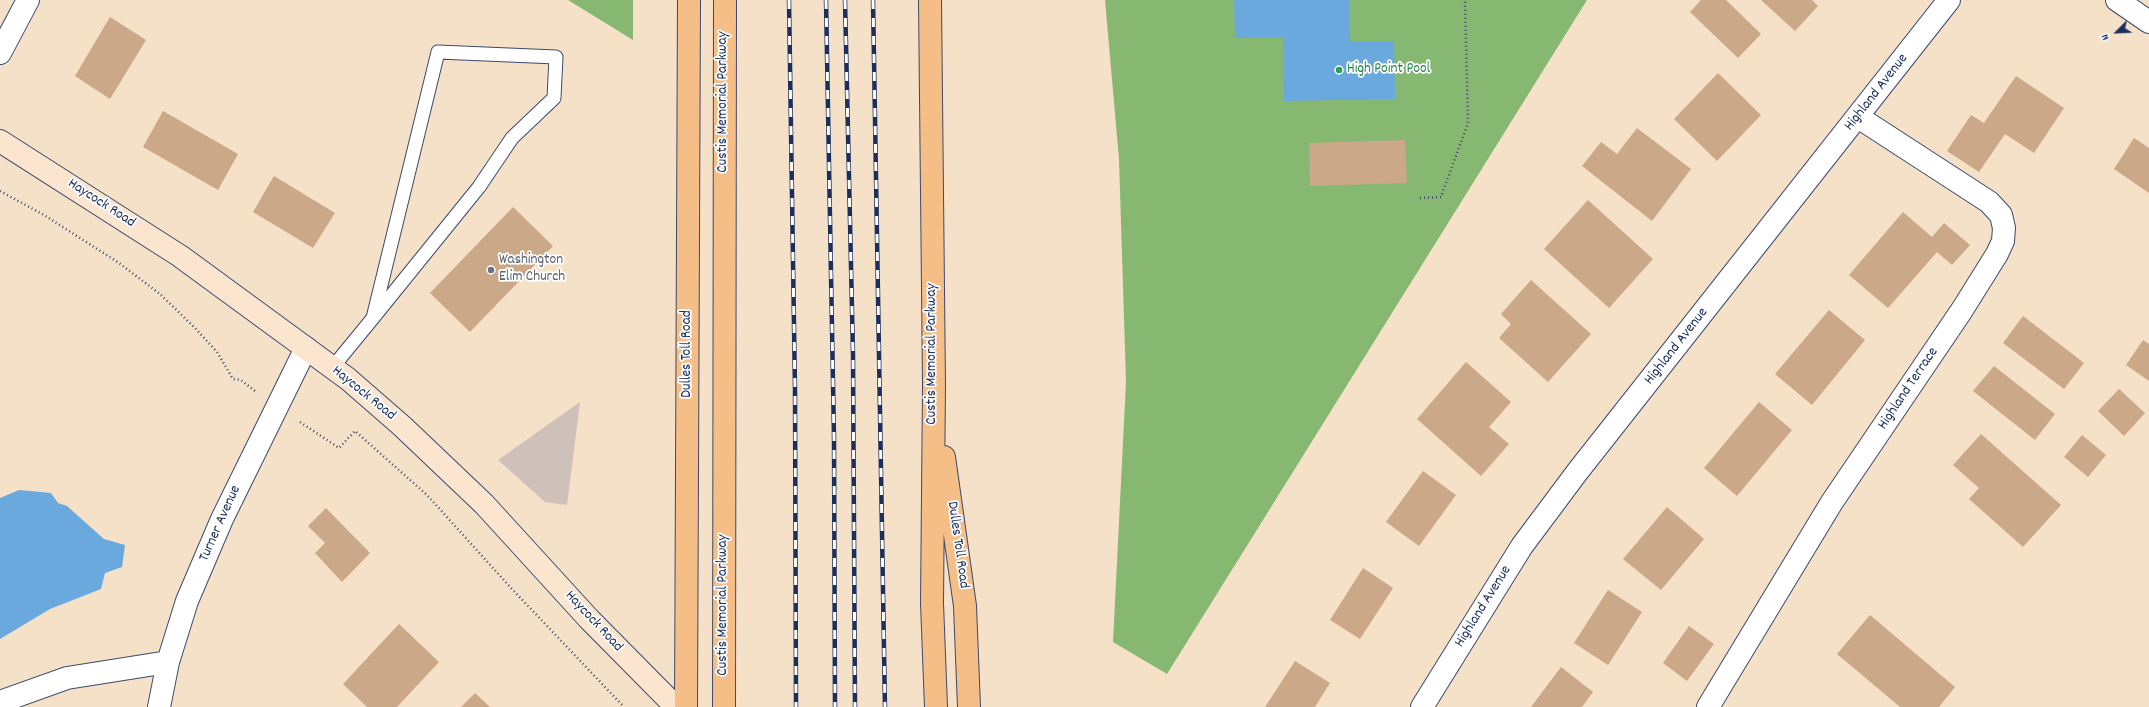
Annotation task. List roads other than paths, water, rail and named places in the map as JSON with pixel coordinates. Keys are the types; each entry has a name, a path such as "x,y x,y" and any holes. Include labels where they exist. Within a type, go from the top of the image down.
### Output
{"highway":[{"name":"Dulles Toll Road","path":"686,707 688,0"},
{"name":"Custis Memorial Parkway","path":"724,707 725,0"},
{"name":"Custis Memorial Parkway","path":"930,0 934,385 932,603 936,707"},
{"name":"Dulles Toll Road","path":"934,385 965,606 970,707"}],"main road":[{"name":"Haycock Road","path":"0,141 180,256 306,348 402,426 484,504 589,619 676,707"}],"street":[{"path":"0,53 28,0"},
{"name":"Highland Avenue","path":"1422,707 1522,546 1573,477 1949,0"},
{"path":"2117,0 2149,22"},
{"name":"Highland Terrace","path":"1708,707 1832,502 1962,310 1997,254 2003,241 2004,228 2001,215 1989,202 1858,117"},
{"name":"Turner Avenue","path":"159,707 168,662 187,601 222,519 306,348"},
{"path":"0,702 66,678 168,662"}],"lane":[{"path":"332,368 479,187 512,138 554,98 556,57 438,52 372,318"}],"water":[{"name":"High Point Pool","path":"1234,0 1349,0 1350,42 1394,42 1395,99 1284,101 1283,37 1235,38"},
{"path":"19,490 51,493 58,503 67,506 104,539 125,545 122,567 105,573 101,589 50,609 0,639 0,498"}],"railway":[{"path":"789,0 795,390 796,707"},
{"path":"826,0 834,437 835,707"},
{"path":"845,0 853,354 855,707"},
{"path":"873,0 885,707"}],"place":[{"name":"High Point Pool","path":"1339,70"},
{"name":"Washington Elim Church","path":"491,270"}]}
